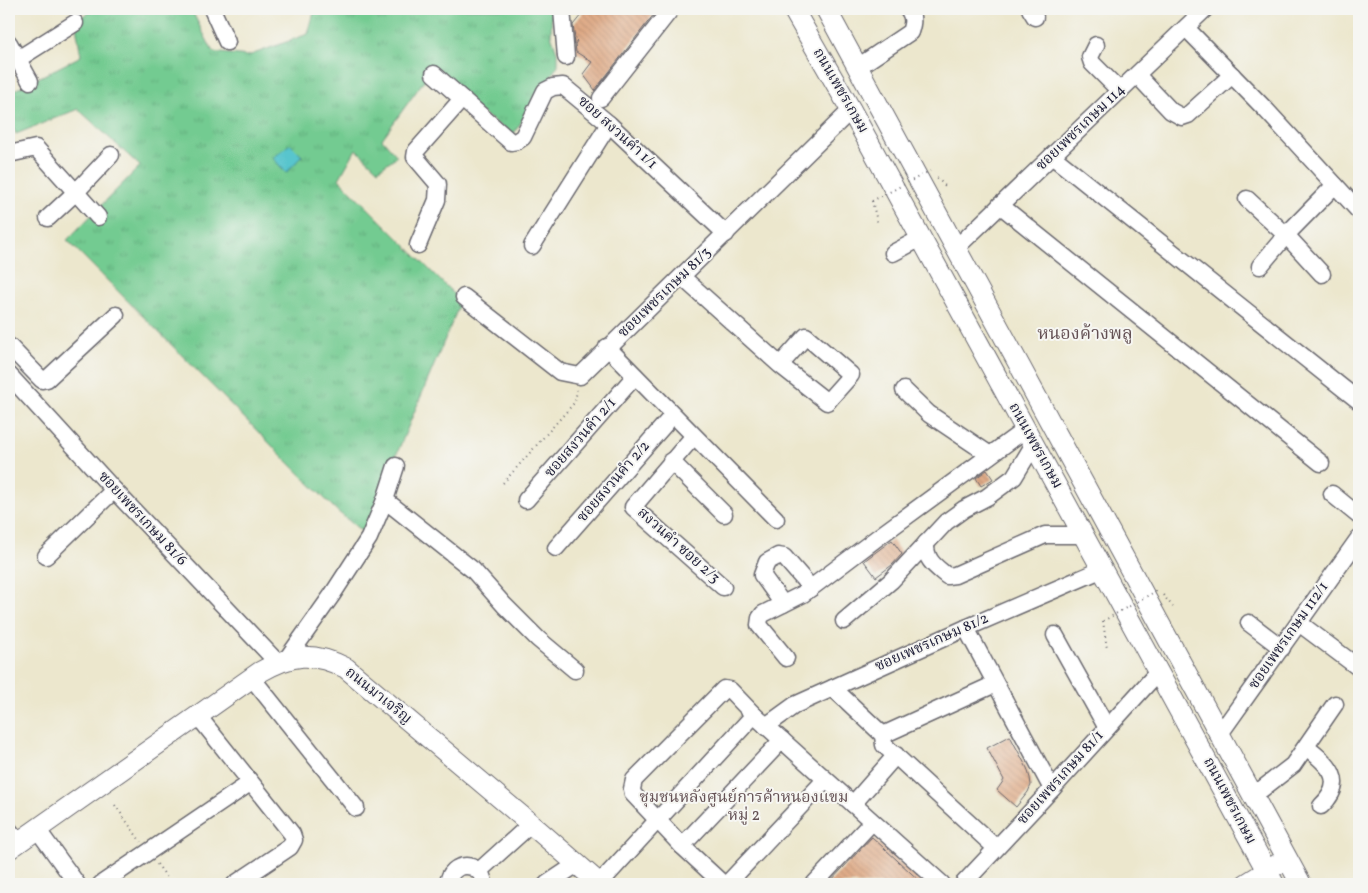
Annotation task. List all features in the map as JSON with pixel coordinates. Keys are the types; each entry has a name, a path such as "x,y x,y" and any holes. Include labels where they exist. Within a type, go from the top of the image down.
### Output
{"main road":[{"name":"ถนนเพชรเกษม","path":"792,9 851,110 1159,670 1270,877"},
{"name":"ถนนเพชรเกษม","path":"826,9 1301,884"},
{"name":"ถนนมาเจริญ","path":"12,841 37,830 252,678 282,661 312,657 329,659 346,668 600,884"},
{"path":"1246,884 1270,877 1286,859"}],"street":[{"path":"212,9 227,42"},
{"path":"562,9 566,57"},
{"path":"601,98 670,9"},
{"path":"858,67 910,32 913,20 908,9"},
{"name":"ซอยเพชรเกษม 114","path":"956,248 1205,9"},
{"path":"30,82 12,51 75,23"},
{"path":"1186,28 1359,211"},
{"path":"1096,45 1090,57 1092,63 1120,92"},
{"path":"418,245 437,200 438,184 415,157 416,151 462,99 434,74"},
{"path":"1137,75 1171,111 1182,117 1188,115 1232,75"},
{"name":"ซอย สงวนคำ 1/1","path":"462,99 511,142 523,137 545,91 553,86 563,86 609,124 726,234"},
{"name":"ซอยเพชรเกษม 81/3","path":"580,376 607,347 682,277 851,110"},
{"path":"532,246 609,124"},
{"path":"9,154 36,148 98,217"},
{"path":"48,218 111,155"},
{"path":"1052,156 1359,401"},
{"path":"1260,266 1286,235 1335,185"},
{"path":"1247,199 1286,235 1322,274"},
{"path":"1000,205 1321,463"},
{"path":"893,253 921,238"},
{"path":"682,277 780,365"},
{"path":"464,297 560,372 580,376"},
{"path":"9,346 42,380 47,379 116,315"},
{"path":"607,347 776,519"},
{"name":"ซอยเพชรเกษม 81/6","path":"9,375 114,490 282,661"},
{"name":"ซอยสงวนคำ 2/1","path":"526,500 636,376"},
{"path":"904,390 930,414 990,455"},
{"name":"ซอยสงวนคำ 2/2","path":"556,548 673,415"},
{"name":"สงวนคำ ซอย 2/3","path":"694,437 633,507 723,587"},
{"path":"786,658 759,625 763,614 811,588 990,455 1030,437"},
{"path":"844,620 891,581 946,522 1014,478 1030,437"},
{"path":"671,462 724,514"},
{"path":"282,661 332,595 369,538 385,500 396,466"},
{"path":"46,556 114,490"},
{"path":"1332,494 1359,516"},
{"path":"385,500 473,570 504,606 538,639 575,670"},
{"path":"926,543 928,558 947,576 955,575 1045,536 1084,535"},
{"name":"ซอยเพชรเกษม 112/1","path":"1220,735 1359,538"},
{"path":"783,604 762,575 767,562 778,556 784,557 811,588"},
{"name":"ซอยเพชรเกษม 81/2","path":"600,884 658,821 760,720 1103,569"},
{"path":"1249,623 1282,648"},
{"path":"1299,623 1359,668"},
{"path":"966,628 1052,789"},
{"path":"1055,636 1107,728"},
{"name":"ซอยเพชรเกษม 81/1","path":"963,884 1159,670"},
{"path":"252,678 356,808"},
{"path":"883,735 995,684"},
{"path":"833,688 883,735 884,745 996,848"},
{"path":"723,884 658,821 633,794 632,789 634,780 724,689 730,690 825,780 942,884"},
{"path":"1253,796 1293,765 1335,704"},
{"path":"198,716 292,834 294,840 290,846 235,884"},
{"path":"682,846 782,740"},
{"path":"1306,747 1322,759 1330,769 1334,779 1331,797 1321,806"},
{"path":"852,804 896,755"},
{"path":"727,884 825,780"},
{"path":"101,884 250,783"},
{"path":"814,884 872,822"},
{"path":"448,884 450,876 458,868 469,866 482,878 531,824"},
{"path":"37,830 77,884"},
{"path":"547,884 577,864"}],"path":[{"path":"878,225 872,201 930,171"},
{"path":"503,483 575,402 580,376"},
{"path":"1107,649 1103,621 1158,590 1173,606"},
{"path":"1321,879 1324,884"}],"green space":[{"path":"97,9 191,9 213,52 248,56 308,34 315,9 552,9 551,35 558,55 558,65 513,135 428,75 382,139 397,156 378,170 356,149 339,179 461,301 365,534 337,511 67,240 140,166 78,109 16,134 9,119 9,93 81,56 75,20"}],"water":[{"path":"290,144 302,156 286,173 273,158"}],"building":[{"path":"586,9 658,9 595,90 583,74 592,62 576,52 575,44 577,41 573,25"},
{"path":"987,470 993,479 981,486 976,478"},
{"path":"892,540 902,554 892,565 876,577 864,561"},
{"path":"1010,736 1027,768 1031,785 1016,807 997,790 1004,780 987,748"},
{"path":"872,837 923,884 828,884"}],"district":[{"name":"หนองค้างพลู","path":"1085,334"},
{"name":"ชุมชนหลังศูนย์การค้าหนองแขม หมู่ 2","path":"744,807"}]}
